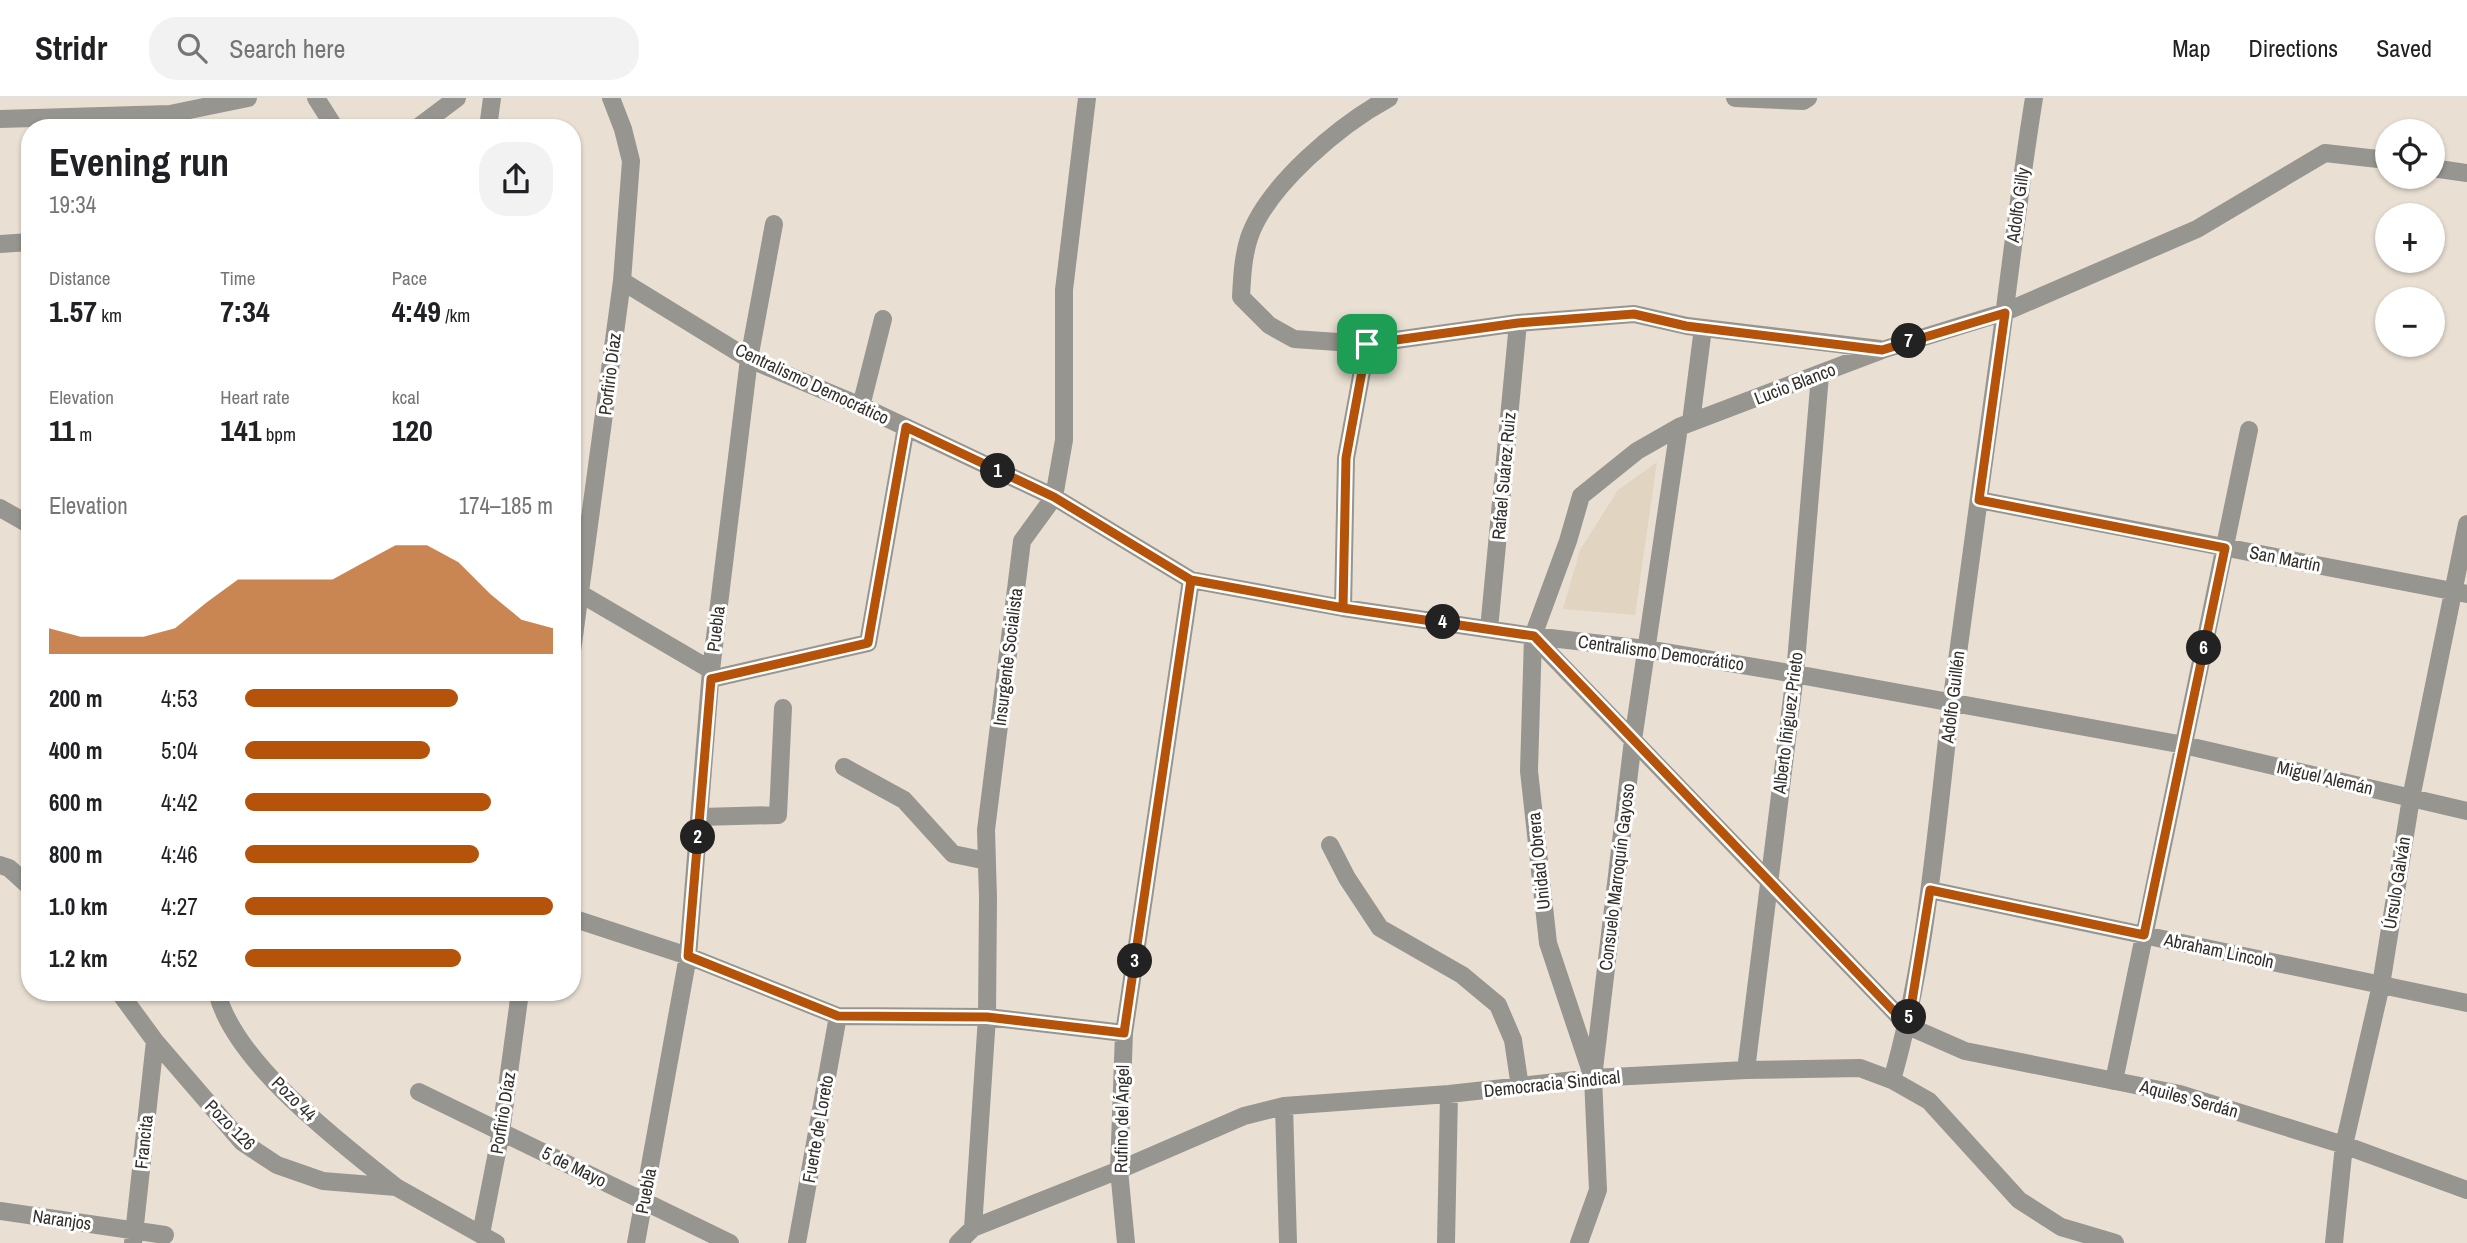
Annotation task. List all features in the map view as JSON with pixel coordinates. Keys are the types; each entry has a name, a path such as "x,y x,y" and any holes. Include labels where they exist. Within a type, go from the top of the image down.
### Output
{"street":[{"path":"0,119 170,114 248,98"},
{"path":"316,98 329,119"},
{"path":"429,119 457,98"},
{"path":"475,98 486,119"},
{"path":"488,119 492,98"},
{"name":"Porfirio Díaz","path":"581,594 622,281 631,161 624,130 611,98"},
{"name":"Insurgente Socialista","path":"973,1228 987,1017 986,830 1022,541 1054,497 1064,440 1064,290 1087,98"},
{"path":"1389,98 1328,138 1263,208 1247,247 1241,297 1269,324 1294,340 1367,344 1518,323 1634,314 1703,328 1882,350"},
{"path":"1735,98 1802,101 1808,98"},
{"name":"Adolfo Gilly","path":"2005,313 2016,209 2034,98"},
{"name":"Lucio Blanco","path":"1534,636 1581,496 1637,451 1685,425 1882,350 2005,313 2197,229 2325,153 2375,159"},
{"path":"2445,170 2467,173"},
{"name":"Puebla","path":"636,1243 688,956 711,674 749,359 774,224"},
{"path":"0,244 21,243"},
{"name":"Centralismo Democrático","path":"622,281 749,359 861,406 1054,497 1191,580 1343,608 1534,636 1646,649 2184,745"},
{"name":"Adolfo Guillén","path":"1892,1080 1908,1026 1930,890 1952,703 2005,313"},
{"path":"861,406 883,319"},
{"name":"Rafael Suárez Ruiz","path":"1489,629 1518,323"},
{"name":"Consuelo Marroquín Gayoso","path":"1579,1243 1598,1190 1593,1078 1633,740 1646,649 1703,328"},
{"path":"1343,608 1346,458 1367,344"},
{"name":"Alberto Íñiguez Prieto","path":"1746,1069 1794,674 1820,375"},
{"path":"581,594 711,674 868,643 906,427"},
{"path":"2114,1080 2249,429"},
{"name":"San Martín","path":"1979,500 2460,593"},
{"path":"0,508 21,520"},
{"name":"Úrsulo Galván","path":"2334,1243 2344,1145 2381,985 2411,798 2460,593 2467,524"},
{"name":"Rufino del Ángel","path":"1126,1243 1119,1170 1124,1033 1191,580"},
{"path":"1534,636 1908,1026"},
{"name":"Unidad Obrera","path":"1534,636 1529,771 1548,943 1593,1078"},
{"path":"700,817 778,815 783,708"},
{"name":"Miguel Alemán","path":"2184,745 2467,811"},
{"path":"844,767 904,800 953,854 987,861"},
{"path":"1330,845 1347,878 1380,928 1462,975 1498,1005 1513,1040 1520,1087"},
{"path":"0,865 9,868 21,879"},
{"name":"Abraham Lincoln","path":"1930,890 2467,1003"},
{"path":"581,921 688,956 838,1016 987,1017 1124,1033"},
{"name":"Pozo 126","path":"126,1001 155,1041 242,1142 277,1165 323,1181 396,1186 488,1238"},
{"name":"Pozo 44","path":"221,1001 243,1048 314,1121 396,1186"},
{"name":"Porfirio Díaz","path":"488,1238 519,1001"},
{"name":"Fuerte de Loreto","path":"797,1243 838,1016"},
{"name":"Aquiles Serdán","path":"1908,1026 1965,1051 2180,1094 2344,1145 2467,1190"},
{"name":"Francita","path":"133,1237 155,1041"},
{"name":"Democracia Sindical","path":"958,1243 973,1228 1119,1170 1244,1116 1284,1106 1449,1094 1593,1078 1746,1069 1860,1068 1892,1080 1928,1101 2019,1200 2061,1227 2115,1243"},
{"name":"5 de Mayo","path":"419,1091 730,1243"},
{"path":"1446,1243 1449,1094"},
{"path":"1284,1106 1288,1243"},
{"name":"Naranjos","path":"0,1212 133,1237 165,1235"}],"shaded area":[{"path":"1657,462 1635,615 1563,609 1580,550 1618,490"}],"route":[{"path":"1367,344 1346,458 1343,608 1191,580 1054,497 906,427 868,643 711,679 688,956 838,1016 987,1017 1124,1033 1191,580 1267,594 1343,608 1534,636 1908,1026 1930,890 2144,935 2225,548 1979,500 2005,313 1882,350 1686,326 1634,314 1518,323 1367,344"}]}
